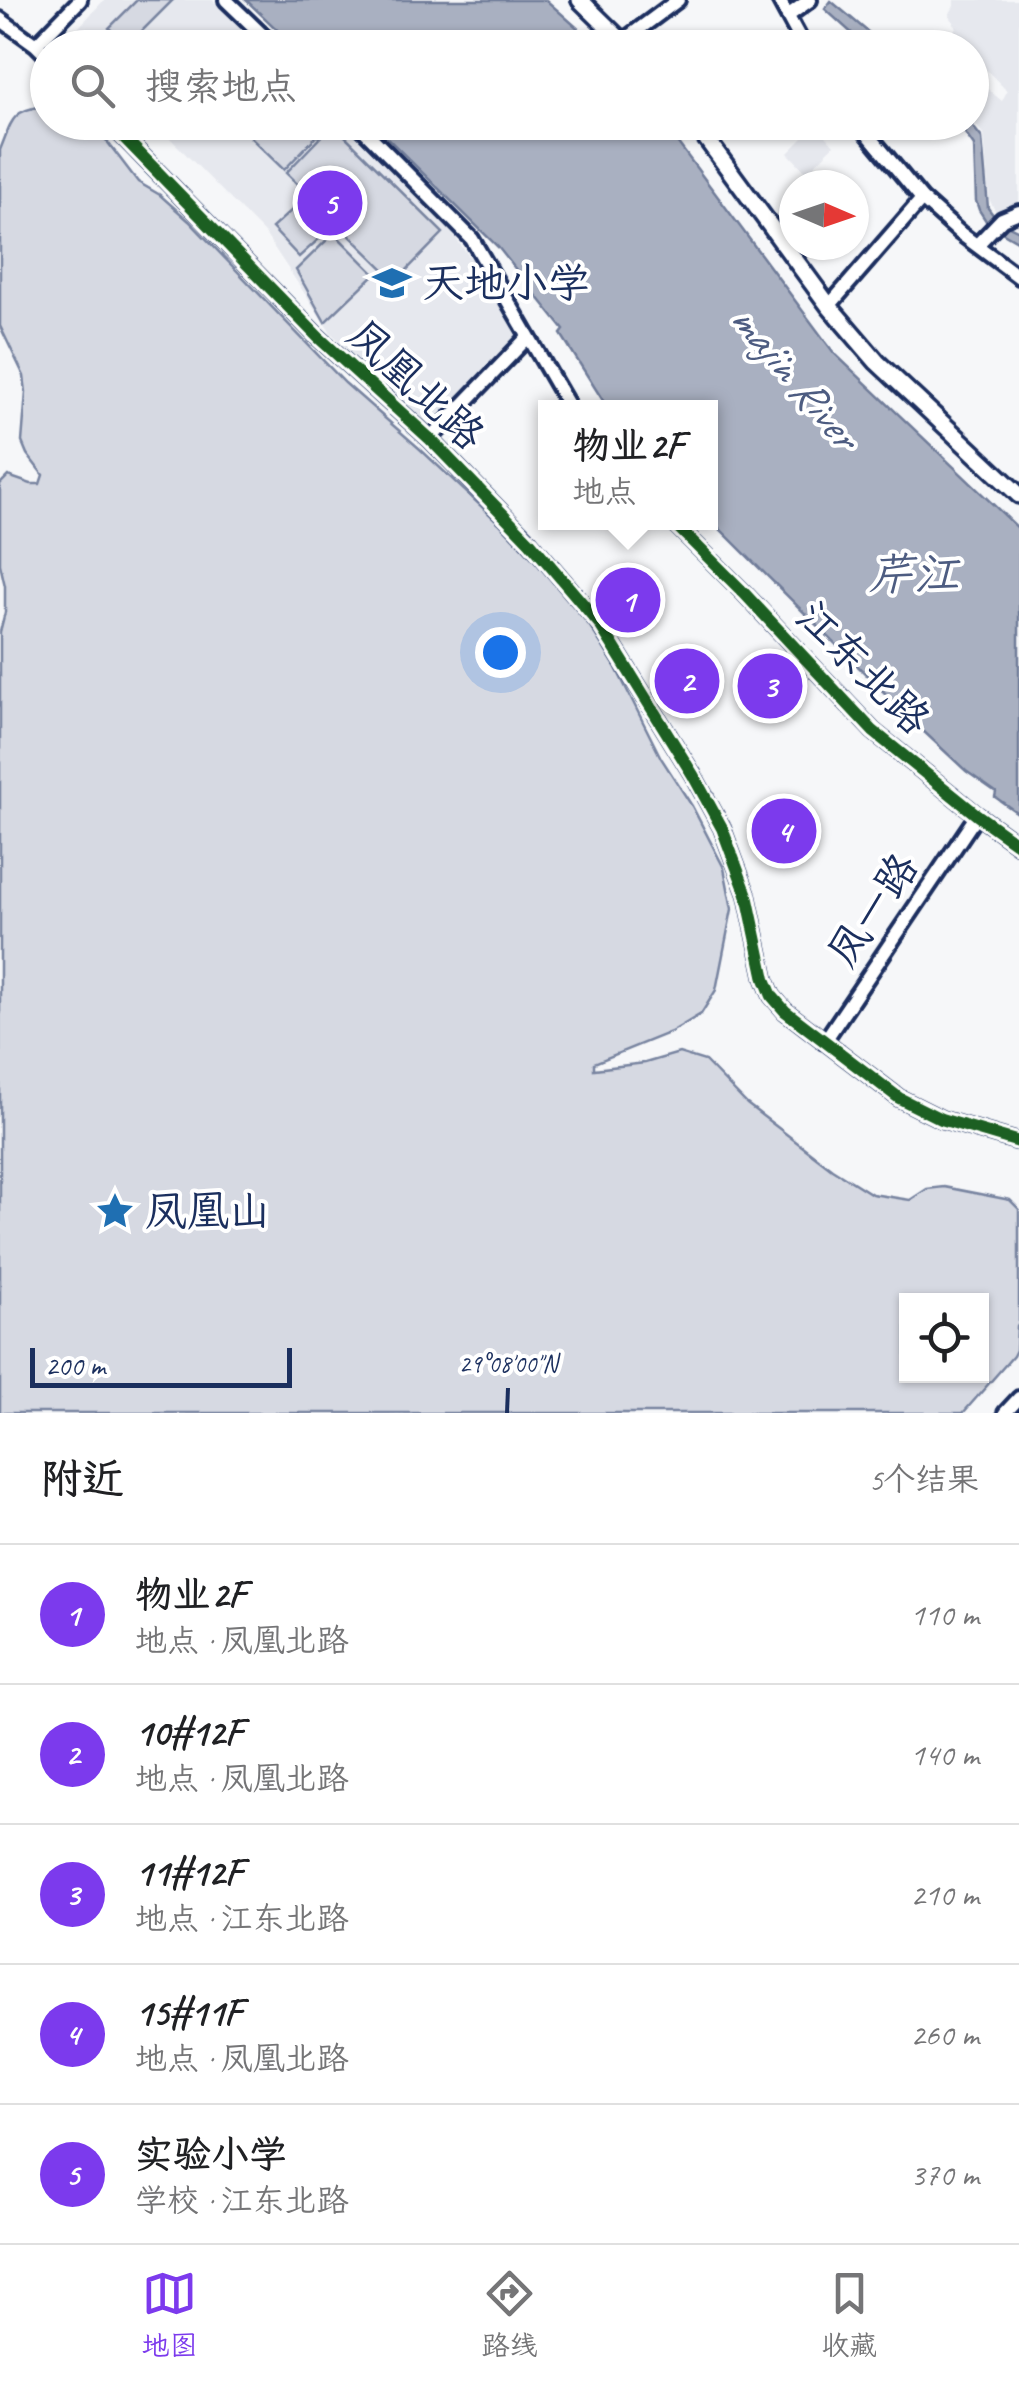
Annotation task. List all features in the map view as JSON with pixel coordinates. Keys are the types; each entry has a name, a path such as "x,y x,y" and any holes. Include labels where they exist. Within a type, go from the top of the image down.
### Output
{"main road":[{"path":"580,0 611,30"},
{"path":"708,140 829,306 876,362 1019,495"}],"street":[{"path":"51,30 80,0"},
{"path":"226,0 257,30"},
{"path":"643,30 678,0"},
{"path":"779,0 796,30"},
{"path":"789,15 810,0"},
{"path":"0,18 30,40"},
{"name":"凤凰北路","path":"126,140 318,337 430,439 565,582 599,624 722,828 747,895 765,980 785,1011 918,1109 1019,1142"},
{"path":"374,140 472,239 565,400"},
{"path":"873,140 922,199 960,233 1019,276"},
{"path":"829,306 922,199"},
{"path":"977,245 1002,220 1019,212"},
{"path":"430,439 528,337"},
{"name":"江东北路","path":"681,530 873,731 1019,846"},
{"name":"凤一路","path":"824,1042 977,815"},
{"path":"1005,1413 1019,1398"}],"shaded area":[{"path":"104,0 212,0 244,30 76,30"},
{"path":"137,0 173,0 143,30 109,28"},
{"path":"954,0 1019,0 1019,227 997,214 989,199 984,140 989,140 989,90 1002,101 1007,91 989,72 989,30 954,30 949,15"},
{"path":"30,109 30,140 106,140 138,182 160,195 189,221 345,383 499,523 576,604 615,666 661,758 692,806 724,868 732,909 716,990 701,1014 671,1032 594,1063 594,1069 645,1063 679,1053 705,1061 747,1104 832,1169 872,1194 910,1200 927,1189 944,1187 1010,1200 1019,1209 1016,1350 1013,1356 963,1413 0,1413 0,632 5,586 0,564 0,484 8,476 40,484 43,475 22,442 24,376 0,326 0,150 18,114"},
{"name":"天地小学","path":"172,140 360,140 449,229 477,267 518,337 430,427 331,333 265,234"},
{"path":"253,140 313,140 284,170"},
{"path":"318,140 349,140 443,233 396,281 286,173"},
{"path":"801,140 830,140 834,145 810,170 804,170 788,153"},
{"path":"303,200 330,229 299,257 272,228"},
{"path":"334,233 375,274 325,322 296,270"}],"water":[{"path":"246,0 546,0 580,30 277,30"},
{"path":"831,1 866,30 848,30 825,9"},
{"name":"芹江","path":"389,140 676,140 834,353 1019,529 1019,814 921,729 718,527 718,400 603,400 561,334 564,330 498,247"},
{"path":"970,140 982,140 988,208 997,220 1019,231 1019,242 988,224 979,210 974,146"}],"cycle path":[{"path":"126,140 318,337 430,439 530,542 599,623 722,828 747,895 765,979 772,996 785,1011 899,1098 941,1119 1019,1142"},
{"path":"681,530 873,731 1019,845"}],"place":[{"name":"实验小学","path":"330,203"},
{"name":"天地小学","path":"392,283"},
{"name":"物业2F","path":"628,600"},
{"name":"10#12F","path":"687,681"},
{"name":"11#12F","path":"770,686"},
{"name":"15#11F","path":"784,831"},
{"name":"凤凰山","path":"115,1211"}],"water label":[{"name":"majin River","path":"794,376"}]}
